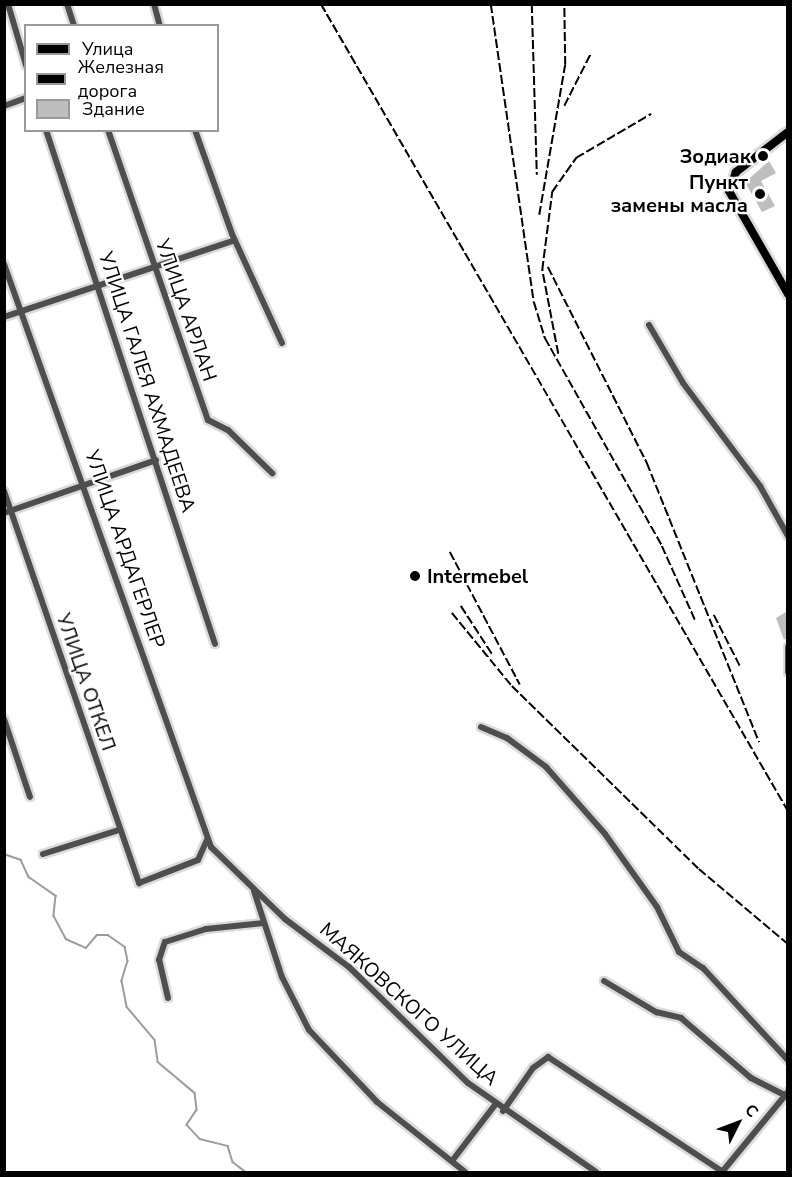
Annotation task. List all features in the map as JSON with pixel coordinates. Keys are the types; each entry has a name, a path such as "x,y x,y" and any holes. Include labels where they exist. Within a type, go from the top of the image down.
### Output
{"main road":[{"path":"787,292 731,198 736,172 788,132"}],"street":[{"path":"8,4 24,58"},
{"path":"67,4 73,24"},
{"path":"154,4 159,24"},
{"path":"4,106 24,99"},
{"name":"УЛИЦА ГАЛЕЯ АХМАДЕЕВА","path":"47,132 215,644"},
{"name":"УЛИЦА АРЛАН","path":"109,132 154,270 208,420 228,430 272,473"},
{"path":"196,132 235,240 282,343"},
{"path":"4,317 154,270 235,240"},
{"name":"УЛИЦА АРДАГЕРЛЕР","path":"4,264 84,482 211,847"},
{"path":"649,325 695,399 760,486 788,536"},
{"path":"8,512 68,493 84,482 156,460"},
{"name":"УЛИЦА ОТКЕЛ","path":"4,491 8,512 139,883 198,860 207,840"},
{"path":"788,647 788,672"},
{"path":"4,719 30,797"},
{"path":"481,727 507,738 546,767 605,834 657,907 679,952 703,968 788,1060"},
{"path":"43,854 119,830"},
{"name":"МАЯКОВСКОГО УЛИЦА","path":"211,847 253,888 329,950 495,1105 596,1173"},
{"path":"253,888 282,977 309,1030 377,1102 465,1173"},
{"path":"168,998 159,960 165,942 206,929 264,923"},
{"path":"503,1111 541,1059 554,1059 722,1172 786,1094 751,1078 681,1018 656,1012 604,981"},
{"path":"452,1161 495,1105"}],"building":[{"name":"Пункт замены масла","path":"769,161 776,173 761,181 775,206 762,212 745,182"},
{"path":"786,612 788,637 784,640 776,618"}],"waterway":[{"path":"4,854 21,860 29,877 56,896 54,916 66,939 86,948 97,935 108,935 125,947 128,961 122,981 127,1007 155,1040 158,1062 195,1093 197,1110 187,1125 200,1139 228,1146 233,1162 246,1172"}],"railway":[{"path":"321,4 788,811"},
{"path":"491,4 534,302 545,338 662,546 696,622"},
{"path":"532,4 537,175"},
{"path":"539,215 565,65 564,4"},
{"path":"564,106 591,53"},
{"path":"558,354 542,270 552,192 576,158 651,114"},
{"path":"548,267 647,463 759,742"},
{"path":"450,552 520,685"},
{"path":"461,606 492,654"},
{"path":"452,613 512,686 699,869 788,944"},
{"path":"714,615 740,666"}],"place":[{"name":"Зодиак","path":"763,156"},
{"name":"Пункт замены масла","path":"760,194"},
{"name":"Intermebel","path":"415,576"}]}
